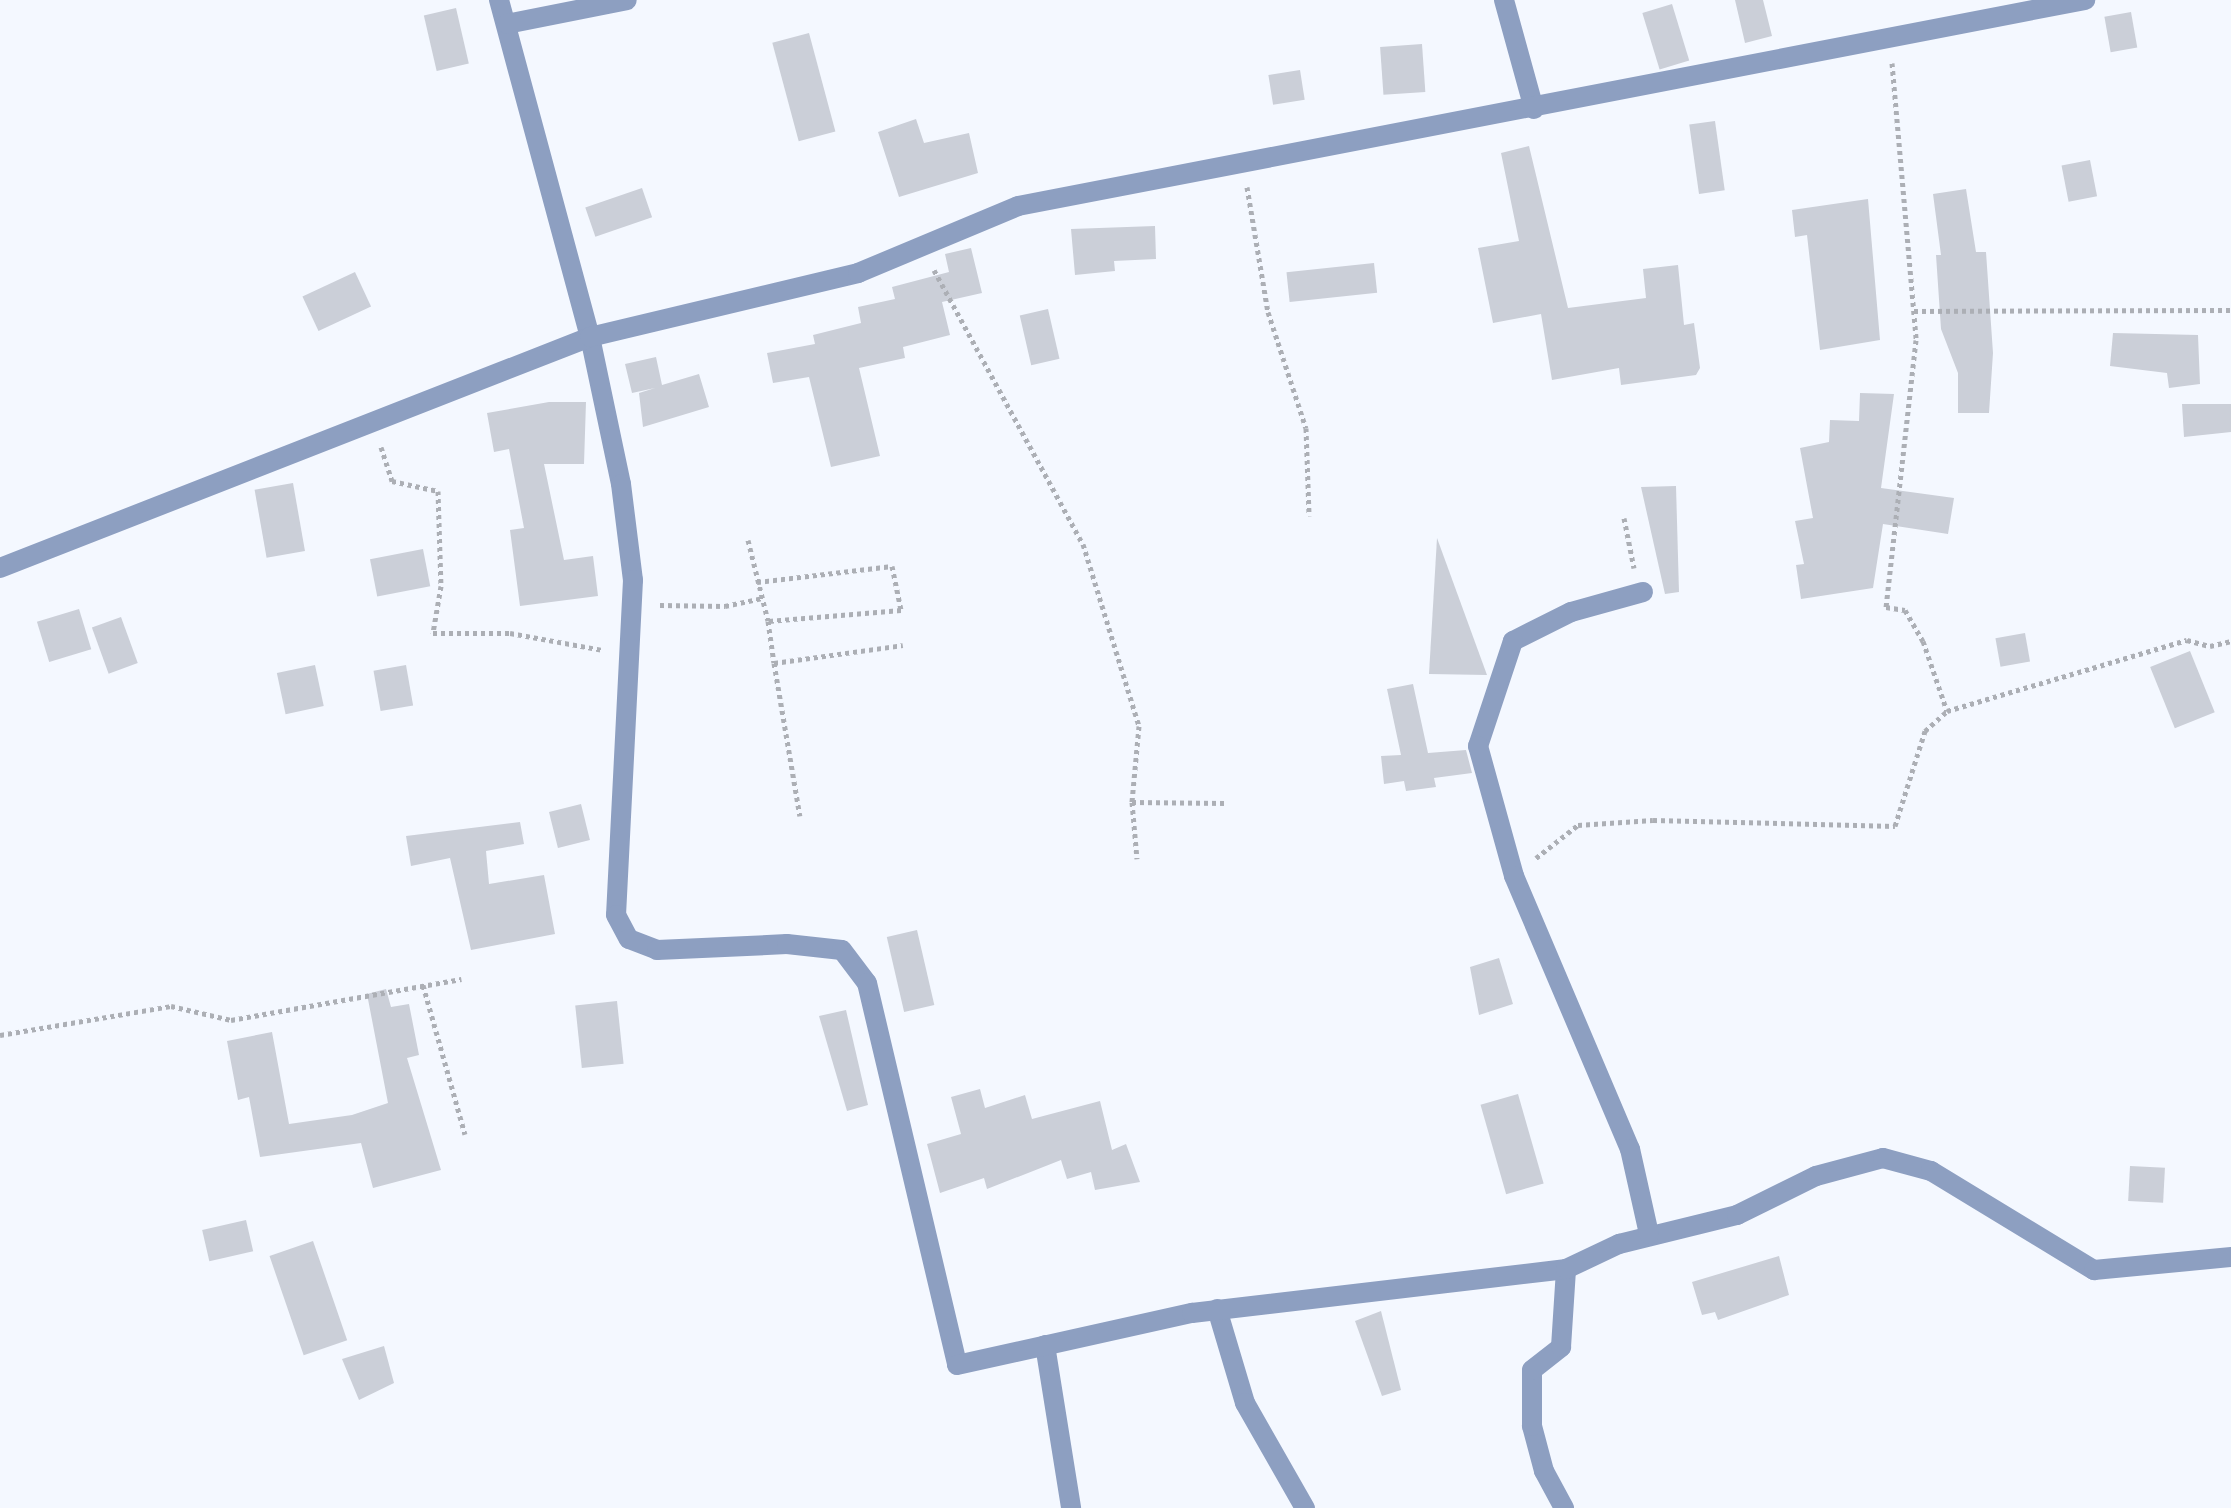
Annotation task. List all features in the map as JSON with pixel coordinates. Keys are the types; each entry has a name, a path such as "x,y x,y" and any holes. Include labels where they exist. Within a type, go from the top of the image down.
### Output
{"street":[{"path":"499,0 590,337 621,484 631,605 616,915 629,939 657,950 787,944 842,950 867,983 957,1365 1217,1309 1566,1269 1649,1234 1737,1215 1816,1176 1883,1158 1931,1171 2094,1270 2231,1257"},
{"path":"507,24 627,0"},
{"path":"1504,0 1534,109"},
{"path":"0,568 590,337 858,273 920,244 1018,206 1534,109 2085,0"},
{"path":"1643,592 1571,612 1513,641 1478,746 1514,876 1630,1149 1649,1234"},
{"path":"1564,1508 1544,1471 1532,1426 1532,1370 1561,1347 1566,1269"},
{"path":"1217,1309 1245,1403 1305,1508"},
{"path":"1045,1345 1071,1508"}],"path":[{"path":"1889,39 1916,340 1886,607 1905,610 1923,641 1947,711"},
{"path":"1243,162 1268,312 1306,428 1309,516"},
{"path":"920,244 1083,544 1139,726 1132,802 1137,859"},
{"path":"1914,311 2231,310"},
{"path":"372,420 392,481 438,491 441,586 433,633 510,633 628,655"},
{"path":"1624,518 1643,592"},
{"path":"748,540 768,621 800,816"},
{"path":"757,582 892,566 901,610 768,621"},
{"path":"631,605 725,606 762,598"},
{"path":"1514,876 1578,825 1653,820 1895,826 1925,731 1947,711 2187,640 2210,646 2231,641"},
{"path":"774,663 903,645"},
{"path":"1132,802 1225,803"},
{"path":"0,1035 171,1006 231,1020 461,979"},
{"path":"423,985 465,1134"}],"building":[{"path":"1735,0 1763,0 1772,36 1745,43"},
{"path":"1672,4 1689,60 1660,69 1642,13"},
{"path":"456,8 469,64 437,71 424,15"},
{"path":"2131,12 2137,47 2111,52 2104,17"},
{"path":"809,33 835,132 799,141 772,43"},
{"path":"1422,44 1425,92 1383,95 1380,47"},
{"path":"1300,70 1305,100 1273,105 1268,75"},
{"path":"916,119 924,143 969,133 978,173 899,197 878,132"},
{"path":"1715,121 1725,190 1699,194 1689,125"},
{"path":"1529,146 1568,308 1646,298 1643,269 1678,265 1684,325 1694,323 1700,368 1696,375 1621,385 1619,368 1552,380 1541,314 1493,323 1478,248 1519,241 1501,153"},
{"path":"2090,160 2097,196 2069,202 2062,166"},
{"path":"642,188 652,217 595,237 585,208"},
{"path":"1966,189 1976,252 1986,252 1993,353 1989,413 1958,413 1958,373 1941,329 1936,255 1941,255 1933,194"},
{"path":"1868,199 1880,340 1820,350 1807,235 1795,237 1792,210"},
{"path":"1155,226 1156,259 1114,261 1115,271 1075,275 1071,229"},
{"path":"971,248 982,293 942,302 950,335 903,347 905,358 859,368 880,456 831,467 809,377 773,383 767,353 815,344 813,335 861,323 858,307 895,299 892,287 949,272 945,254"},
{"path":"1374,263 1377,293 1290,302 1286,272"},
{"path":"355,272 371,306 318,331 302,297"},
{"path":"1048,309 1059,359 1031,365 1020,316"},
{"path":"2113,333 2198,335 2200,384 2169,388 2167,373 2110,366"},
{"path":"656,357 662,385 699,374 709,407 643,427 639,393 655,388 632,393 625,364"},
{"path":"1860,393 1894,394 1881,488 1954,498 1948,534 1883,524 1873,588 1801,599 1796,565 1804,564 1795,521 1813,518 1800,448 1829,442 1830,420 1859,421"},
{"path":"549,402 586,402 584,464 544,464 564,560 593,556 598,596 520,606 510,530 524,528 509,449 494,452 487,413"},
{"path":"2182,404 2231,404 2231,432 2184,437"},
{"path":"293,483 305,551 267,558 255,490"},
{"path":"1676,486 1679,592 1665,594 1641,487"},
{"path":"1437,538 1487,675 1429,674"},
{"path":"423,549 430,586 377,597 370,559"},
{"path":"79,609 91,649 49,662 37,622"},
{"path":"121,617 138,663 109,674 92,628"},
{"path":"2025,633 2030,662 2000,667 1995,638"},
{"path":"2190,651 2215,712 2175,728 2150,667"},
{"path":"315,665 324,706 286,714 277,673"},
{"path":"406,665 413,705 381,711 374,671"},
{"path":"1413,684 1428,753 1466,750 1472,773 1434,778 1436,787 1406,791 1404,781 1384,784 1381,756 1401,755 1387,689"},
{"path":"581,804 590,840 558,848 549,812"},
{"path":"520,822 524,844 486,851 489,884 544,875 555,934 471,950 450,858 411,866 406,836"},
{"path":"917,930 934,1005 904,1012 887,937"},
{"path":"1499,958 1513,1004 1479,1015 1470,967"},
{"path":"386,989 391,1007 409,1004 419,1055 407,1058 441,1170 373,1188 361,1143 260,1157 249,1097 238,1100 227,1041 272,1032 289,1124 352,1115 388,1103 367,994"},
{"path":"617,1001 624,1064 582,1068 575,1005"},
{"path":"846,1010 868,1105 847,1111 819,1016"},
{"path":"980,1089 985,1108 1025,1095 1032,1119 1100,1101 1112,1150 1126,1144 1140,1182 1095,1190 1091,1172 1067,1179 1061,1160 987,1189 984,1178 940,1193 927,1144 961,1134 951,1097"},
{"path":"1518,1094 1544,1183 1506,1194 1481,1105"},
{"path":"2130,1166 2165,1168 2163,1203 2128,1201"},
{"path":"246,1220 253,1251 209,1261 202,1230"},
{"path":"313,1241 347,1340 304,1355 270,1256"},
{"path":"1779,1256 1789,1295 1718,1320 1715,1312 1702,1315 1692,1282"},
{"path":"1381,1311 1401,1390 1382,1396 1355,1321"},
{"path":"384,1346 394,1383 359,1400 342,1359"}]}
